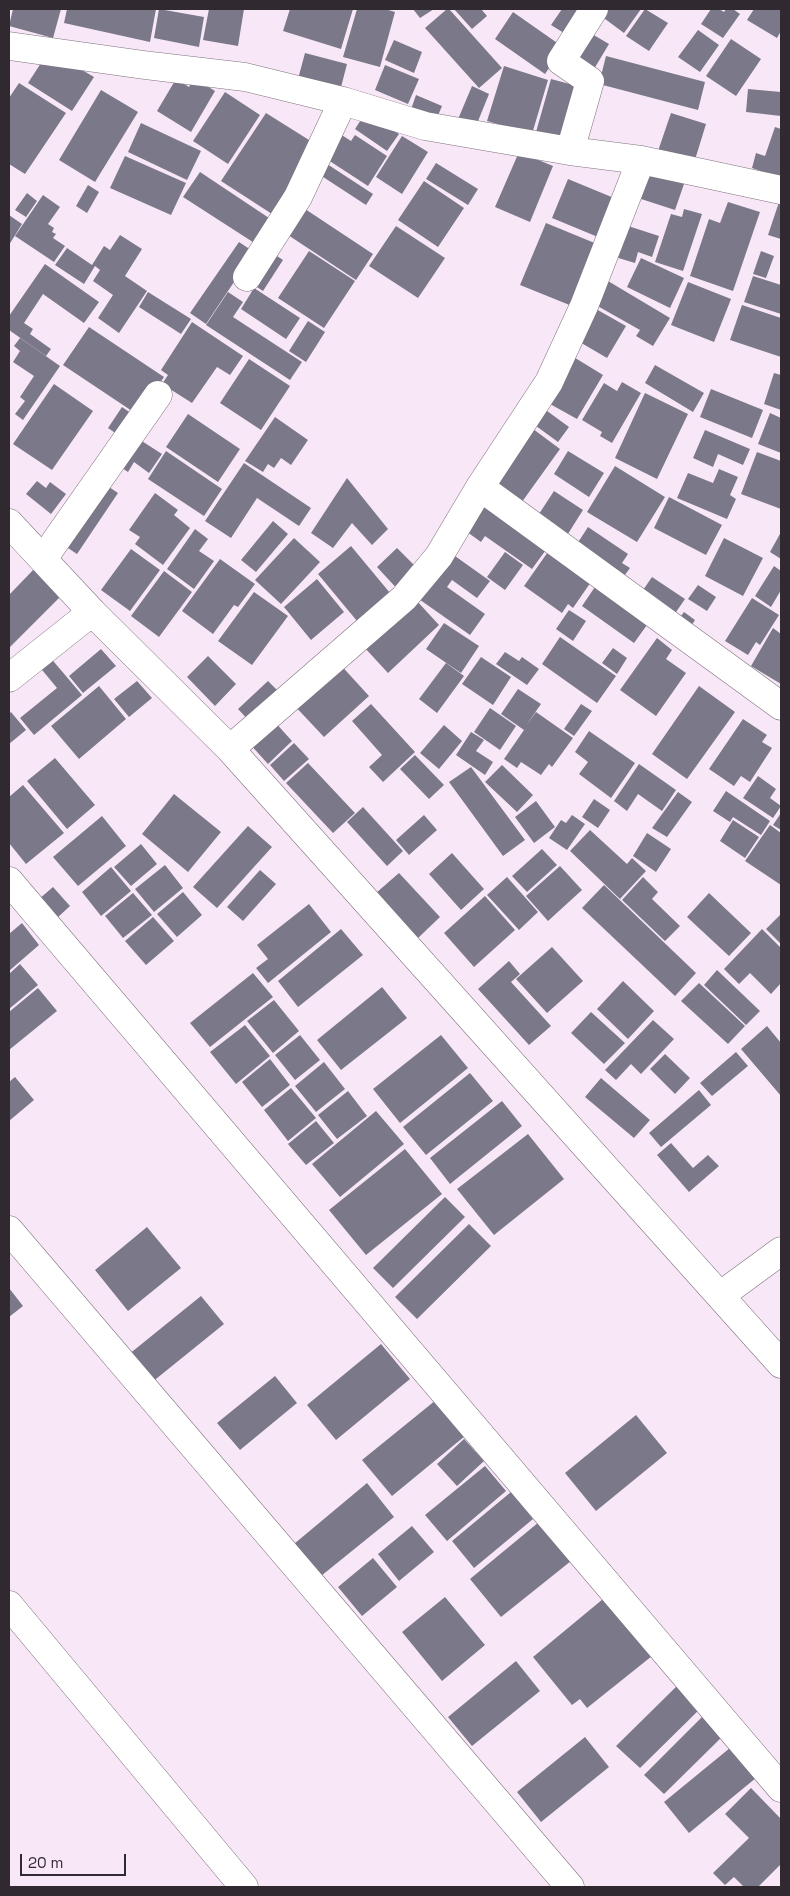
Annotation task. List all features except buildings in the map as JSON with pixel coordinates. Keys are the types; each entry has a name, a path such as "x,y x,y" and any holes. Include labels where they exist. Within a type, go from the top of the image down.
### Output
{"street":[{"path":"570,151 590,81 561,60 594,9"},
{"path":"9,46 245,77 343,101 425,126 570,151 641,160 780,188"},
{"path":"247,277 298,197 343,101"},
{"path":"230,749 404,598 439,556 480,487 549,382 584,306 641,160"},
{"path":"43,559 158,396"},
{"path":"480,487 781,706"},
{"path":"9,523 92,612 230,749 781,1364"},
{"path":"9,678 92,612"},
{"path":"9,881 781,1788"},
{"path":"9,1230 570,1887"},
{"path":"721,1295 781,1251"},
{"path":"9,1605 244,1887"}]}
